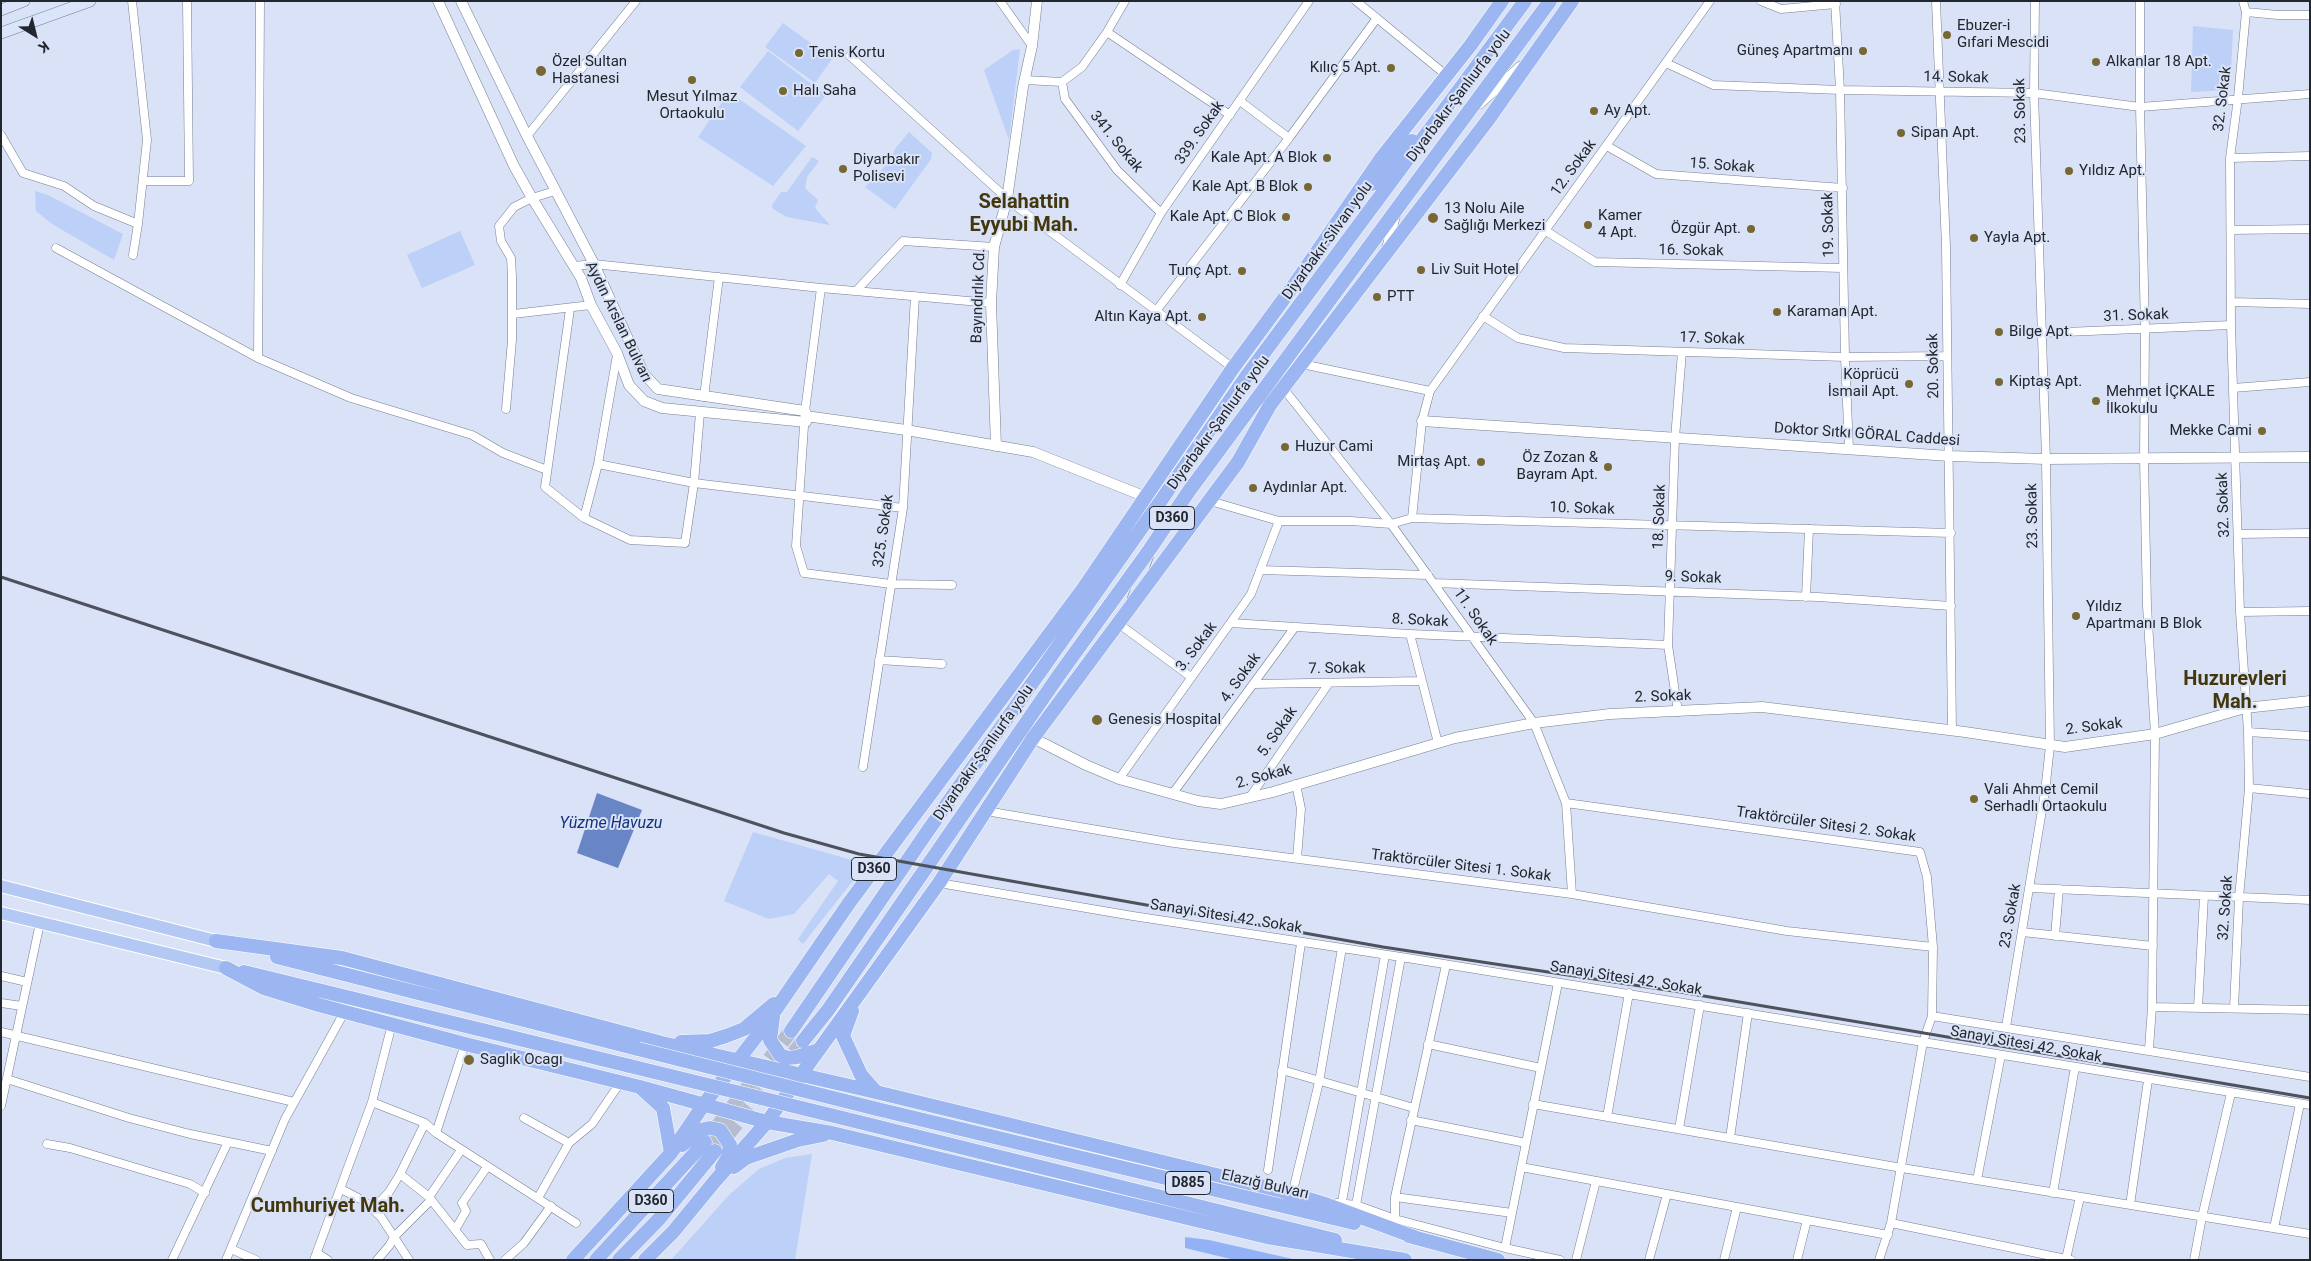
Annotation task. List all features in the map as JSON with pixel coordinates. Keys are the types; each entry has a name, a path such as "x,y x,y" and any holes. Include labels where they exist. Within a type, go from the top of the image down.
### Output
{"highway":[{"path":"1146,497 1233,368 1382,157 1502,1"},
{"name":"Diyarbakır-Silvan yolu","path":"1003,722 1160,502 1246,377 1525,1"},
{"name":"Diyarbakır-Şanlıurfa yolu","path":"803,1041 828,1010 1059,675 1150,549 1189,491 1550,1"},
{"path":"645,1260 673,1232 714,1181 767,1122 859,991 939,883 1033,738 1238,462 1258,431 1270,405 1488,120 1572,1"},
{"path":"1341,216 1454,97"},
{"name":"D360","path":"672,1153 704,1104 774,1011 849,903 1083,589 1146,497"},
{"path":"1003,722 1036,652"},
{"name":"D360","path":"791,1031 1003,722"},
{"path":"216,941 342,958 662,1043 802,1074 1282,1191 1292,1196 1325,1204 1417,1238"},
{"name":"Elazığ Bulvarı","path":"216,941 877,1109 1417,1238 1502,1254"},
{"path":"226,968 264,988 465,1044 640,1087 767,1122 832,1133 1268,1237 1405,1260"},
{"name":"D885","path":"226,968 867,1124 1409,1260"},
{"path":"859,991 843,1036 861,1076 876,1092"},
{"path":"662,1043 710,1041 726,1036 744,1028 784,996"},
{"path":"774,1011 770,1040 780,1055 787,1058 797,1057 819,1050"},
{"path":"640,1087 662,1108 672,1153"},
{"path":"573,1260 672,1153 700,1130 710,1128 720,1130 730,1145 728,1157 714,1181"},
{"path":"714,1181 746,1158 798,1140 832,1133"},
{"name":"D360","path":"596,1260 710,1147 659,1219 619,1260"}],"main road":[{"path":"5,6 24,1"},
{"path":"1,33 90,1"},
{"path":"1130,608 1150,549"},
{"path":"1,886 216,941"},
{"path":"1,913 226,968"}],"street":[{"path":"132,1 147,140 133,255"},
{"path":"143,181 189,181 187,1"},
{"path":"258,358 260,1"},
{"name":"Aydın Arslan Bulvarı","path":"438,1 514,166 581,278 591,305 617,353 629,386 644,401 662,408 700,413 806,416"},
{"name":"Aydın Arslan Bulvarı","path":"461,1 555,192 594,264 644,374 658,388 806,416 906,430 1033,452 1146,497"},
{"path":"527,136 636,1"},
{"path":"1000,1 1032,46"},
{"name":"Bayındırlık Cd.","path":"996,446 991,303 994,247 1007,199 1032,46 1037,1"},
{"path":"1025,80 1062,82 1082,67 1107,32 1125,1"},
{"name":"339. Sokak","path":"1120,285 1160,214 1309,1"},
{"path":"1356,1 1446,76"},
{"name":"12. Sokak","path":"1412,518 1422,421 1430,391 1710,1"},
{"path":"1761,1 1781,9 1835,3"},
{"name":"20. Sokak","path":"1936,1 1946,247 1952,731"},
{"name":"23. Sokak","path":"2006,1027 2030,888 2050,746 2046,459 2034,93 2035,1"},
{"path":"2140,1 2147,606 2155,734 2152,1007 2149,1049"},
{"name":"32. Sokak","path":"2234,1008 2249,788 2248,732 2240,612 2231,326 2230,158 2246,12 2243,1"},
{"name":"19. Sokak","path":"1835,3 1840,90 1845,358 1849,449"},
{"path":"2246,12 2278,16 2310,15"},
{"path":"1156,310 1289,138 1377,18"},
{"path":"1107,32 1230,116"},
{"path":"850,56 1007,199 1233,368"},
{"path":"1463,118 1532,57"},
{"name":"14. Sokak","path":"1666,62 1713,85 1840,90 2034,93 2140,107 2238,98 2310,94"},
{"name":"341. Sokak","path":"1062,82 1065,99 1117,170 1160,214"},
{"path":"1240,101 1289,138"},
{"path":"1,135 23,173 64,186 94,206 138,224"},
{"name":"15. Sokak","path":"1607,146 1656,174 1843,188"},
{"path":"2230,158 2310,156"},
{"path":"506,409 513,314 511,258 501,241 499,226 514,207 532,198 555,192"},
{"path":"1385,255 1396,209"},
{"path":"2231,230 2310,229"},
{"name":"16. Sokak","path":"1546,231 1595,262 1843,268"},
{"path":"856,291 903,241 994,247"},
{"path":"56,248 258,358 351,398 472,435 503,453 547,470"},
{"path":"574,266 594,264 719,278 991,303"},
{"path":"704,397 719,278"},
{"path":"822,288 806,416 796,546 804,573 891,584 952,585"},
{"name":"325. Sokak","path":"863,768 903,508 915,296"},
{"path":"2231,302 2310,304"},
{"path":"513,314 570,309 591,305"},
{"path":"570,309 545,487 584,518 630,540 685,544 694,483 700,413"},
{"name":"17. Sokak","path":"1483,316 1518,338 1564,348 1845,358 1947,356"},
{"name":"31. Sokak","path":"2042,333 2231,326"},
{"name":"18. Sokak","path":"1678,712 1668,645 1674,525 1675,438 1682,352"},
{"path":"584,518 598,464 617,353"},
{"path":"1302,364 1430,391"},
{"path":"2233,388 2310,382"},
{"name":"11. Sokak","path":"1283,388 1391,524 1534,723 1566,803 1572,894"},
{"name":"Doktor Sıtkı GÖRAL Caddesi","path":"1422,421 1950,456 2046,459 2310,457"},
{"path":"598,464 694,483 903,508"},
{"name":"10. Sokak","path":"1217,503 1278,521 1351,521 1391,524 1412,518 1950,533"},
{"name":"3. Sokak","path":"1119,779 1251,594 1278,521"},
{"path":"1806,597 1809,529"},
{"path":"2239,534 2310,533"},
{"path":"1260,570 1428,575"},
{"name":"9. Sokak","path":"1434,583 1806,597 1951,606"},
{"path":"2240,612 2310,611"},
{"name":"8. Sokak","path":"1231,623 1410,634 1668,645"},
{"path":"1118,624 1191,677"},
{"name":"4. Sokak","path":"1173,793 1295,626"},
{"path":"1410,634 1438,744"},
{"path":"879,660 942,664"},
{"name":"7. Sokak","path":"1254,684 1422,681"},
{"name":"5. Sokak","path":"1250,797 1329,682"},
{"name":"2. Sokak","path":"1033,738 1086,766 1119,779 1198,801 1221,804 1438,744 1534,723 1610,714 1762,707 2066,747 2155,734 2245,708 2310,701"},
{"path":"2248,732 2310,736"},
{"path":"1296,784 1301,809 1296,858"},
{"path":"2249,788 2310,794"},
{"name":"Traktörcüler Sitesi 2. Sokak","path":"1566,803 1920,852 1927,877 1933,948 1932,1016 1923,1042 1892,1224 1879,1260"},
{"name":"Traktörcüler Sitesi 1. Sokak","path":"986,811 1174,843 1572,894 1787,931 1933,948"},
{"name":"Sanayi Sitesi 42. Sokak","path":"939,883 2310,1105"},
{"path":"2030,888 2310,900"},
{"path":"2055,936 2059,889"},
{"path":"2198,1008 2204,896"},
{"path":"1,1106 40,923"},
{"path":"2022,932 2153,946"},
{"path":"1268,1170 1301,942"},
{"path":"1292,1196 1319,1082 1342,948"},
{"path":"1342,1202 1385,955"},
{"path":"1356,1204 1401,957"},
{"path":"1394,1219 1395,1197 1446,965"},
{"path":"1,976 27,982"},
{"path":"1502,1254 1558,983"},
{"path":"1608,1117 1629,994"},
{"path":"1,1003 22,1006"},
{"path":"1679,1130 1700,1005"},
{"path":"2152,1007 2310,1010"},
{"path":"226,1260 294,1102 345,1011"},
{"path":"1730,1138 1748,1013"},
{"path":"1932,1016 2149,1049 2310,1077"},
{"path":"328,1260 316,1256 372,1102 392,1024"},
{"path":"1,1032 294,1102"},
{"path":"436,1133 465,1044"},
{"path":"1428,1044 1541,1068"},
{"path":"1977,1180 2001,1055"},
{"path":"2053,1193 2075,1067"},
{"path":"1282,1070 1414,1108"},
{"path":"7,1079 129,1118 272,1151"},
{"path":"2130,1205 2148,1080"},
{"path":"538,1198 570,1143 592,1124 620,1083"},
{"path":"2194,1260 2231,1093"},
{"path":"372,1102 425,1123 461,1150 576,1223"},
{"path":"1533,1104 1902,1168 2310,1234"},
{"path":"2274,1228 2300,1104"},
{"path":"524,1118 570,1143"},
{"path":"1411,1120 1526,1143"},
{"path":"373,1209 390,1192 425,1123"},
{"path":"172,1260 228,1142"},
{"path":"47,1144 70,1148 190,1184 205,1193"},
{"path":"377,1260 395,1236 430,1199 461,1150"},
{"path":"455,1230 466,1211 462,1203 487,1167"},
{"path":"1521,1167 1888,1235"},
{"path":"400,1174 430,1199 467,1245 481,1244 490,1260"},
{"path":"1576,1260 1596,1181"},
{"path":"341,1189 364,1201 373,1209 395,1236 409,1260"},
{"path":"1649,1260 1667,1194"},
{"path":"1395,1197 1512,1213"},
{"path":"1892,1224 2069,1259 2080,1197"},
{"path":"1325,1204 1342,1202 1356,1204 1394,1219 1502,1254 1560,1260"},
{"path":"505,1260 524,1243 551,1206"},
{"path":"1724,1260 1737,1207"},
{"path":"1797,1260 1807,1220"},
{"path":"231,1249 256,1260"}],"shaded area":[{"name":"Tenis Kortu","path":"783,23 832,59 815,83 765,47"},
{"path":"2193,26 2233,30 2230,90 2191,92"},
{"path":"1020,49 1009,140 984,70 1013,50"},
{"name":"Halı Saha","path":"768,51 826,95 798,131 740,87"},
{"path":"729,92 806,146 773,186 698,137"},
{"path":"909,132 932,153 931,159 895,209 865,187 890,161 895,149"},
{"path":"812,157 819,161 807,177 805,188 818,200 815,208 830,225 787,217 773,209 772,205 781,192 787,192"},
{"path":"35,191 48,195 123,234 114,260 52,224 36,211"},
{"path":"460,231 475,265 422,288 407,255"},
{"path":"753,832 866,864 803,944 798,939 838,881 829,874 794,914 769,919 724,901"},
{"path":"812,1154 795,1260 671,1260 729,1195 759,1169 785,1158"},
{"path":"1185,1237 1209,1240 1297,1260 1235,1260 1185,1248"}],"water":[{"name":"Yüzme Havuzu","path":"597,793 642,810 618,868 577,853"}],"tunnel":[{"path":"705,1142 791,1031"},
{"path":"715,1151 803,1041"}],"railway":[{"path":"1,577 784,833 859,854 1383,947 1680,992 2310,1098"}],"place":[{"name":"Ebuzer-i Gıfari Mescidi","path":"1947,35"},
{"name":"Güneş Apartmanı","path":"1863,51"},
{"name":"Tenis Kortu","path":"799,53"},
{"name":"Alkanlar 18 Apt.","path":"2096,62"},
{"name":"Kılıç 5 Apt.","path":"1391,68"},
{"name":"Özel Sultan Hastanesi","path":"541,71"},
{"name":"Mesut Yılmaz Ortaokulu","path":"692,80"},
{"name":"Halı Saha","path":"783,91"},
{"name":"Ay Apt.","path":"1594,111"},
{"name":"Sipan Apt.","path":"1901,133"},
{"name":"Kale Apt. A Blok","path":"1327,158"},
{"name":"Diyarbakır Polisevi","path":"843,169"},
{"name":"Yıldız Apt.","path":"2069,171"},
{"name":"Kale Apt. B Blok","path":"1308,187"},
{"name":"Kale Apt. C Blok","path":"1286,217"},
{"name":"13 Nolu Aile Sağlığı Merkezi","path":"1433,218"},
{"name":"Kamer 4 Apt.","path":"1588,225"},
{"name":"Özgür Apt.","path":"1751,229"},
{"name":"Yayla Apt.","path":"1974,238"},
{"name":"Liv Suit Hotel","path":"1421,270"},
{"name":"Tunç Apt.","path":"1242,271"},
{"name":"PTT","path":"1377,297"},
{"name":"Karaman Apt.","path":"1777,312"},
{"name":"Altın Kaya Apt.","path":"1202,317"},
{"name":"Bilge Apt.","path":"1999,332"},
{"name":"Kiptaş Apt.","path":"1999,382"},
{"name":"Köprücü İsmail Apt.","path":"1909,384"},
{"name":"Mehmet İÇKALE İlkokulu","path":"2096,401"},
{"name":"Mekke Cami","path":"2262,431"},
{"name":"Huzur Cami","path":"1285,447"},
{"name":"Mirtaş Apt.","path":"1481,462"},
{"name":"Öz Zozan & Bayram Apt.","path":"1608,467"},
{"name":"Aydınlar Apt.","path":"1253,488"},
{"name":"Yıldız Apartmanı B Blok","path":"2076,616"},
{"name":"Genesis Hospital","path":"1097,720"},
{"name":"Vali Ahmet Cemil Serhadlı Ortaokulu","path":"1974,799"},
{"name":"Saglık Ocagı","path":"469,1060"}],"district":[{"name":"Selahattin Eyyubi Mah.","path":"1024,214"},
{"name":"Huzurevleri Mah.","path":"2235,692"},
{"name":"Cumhuriyet Mah.","path":"328,1207"}]}
